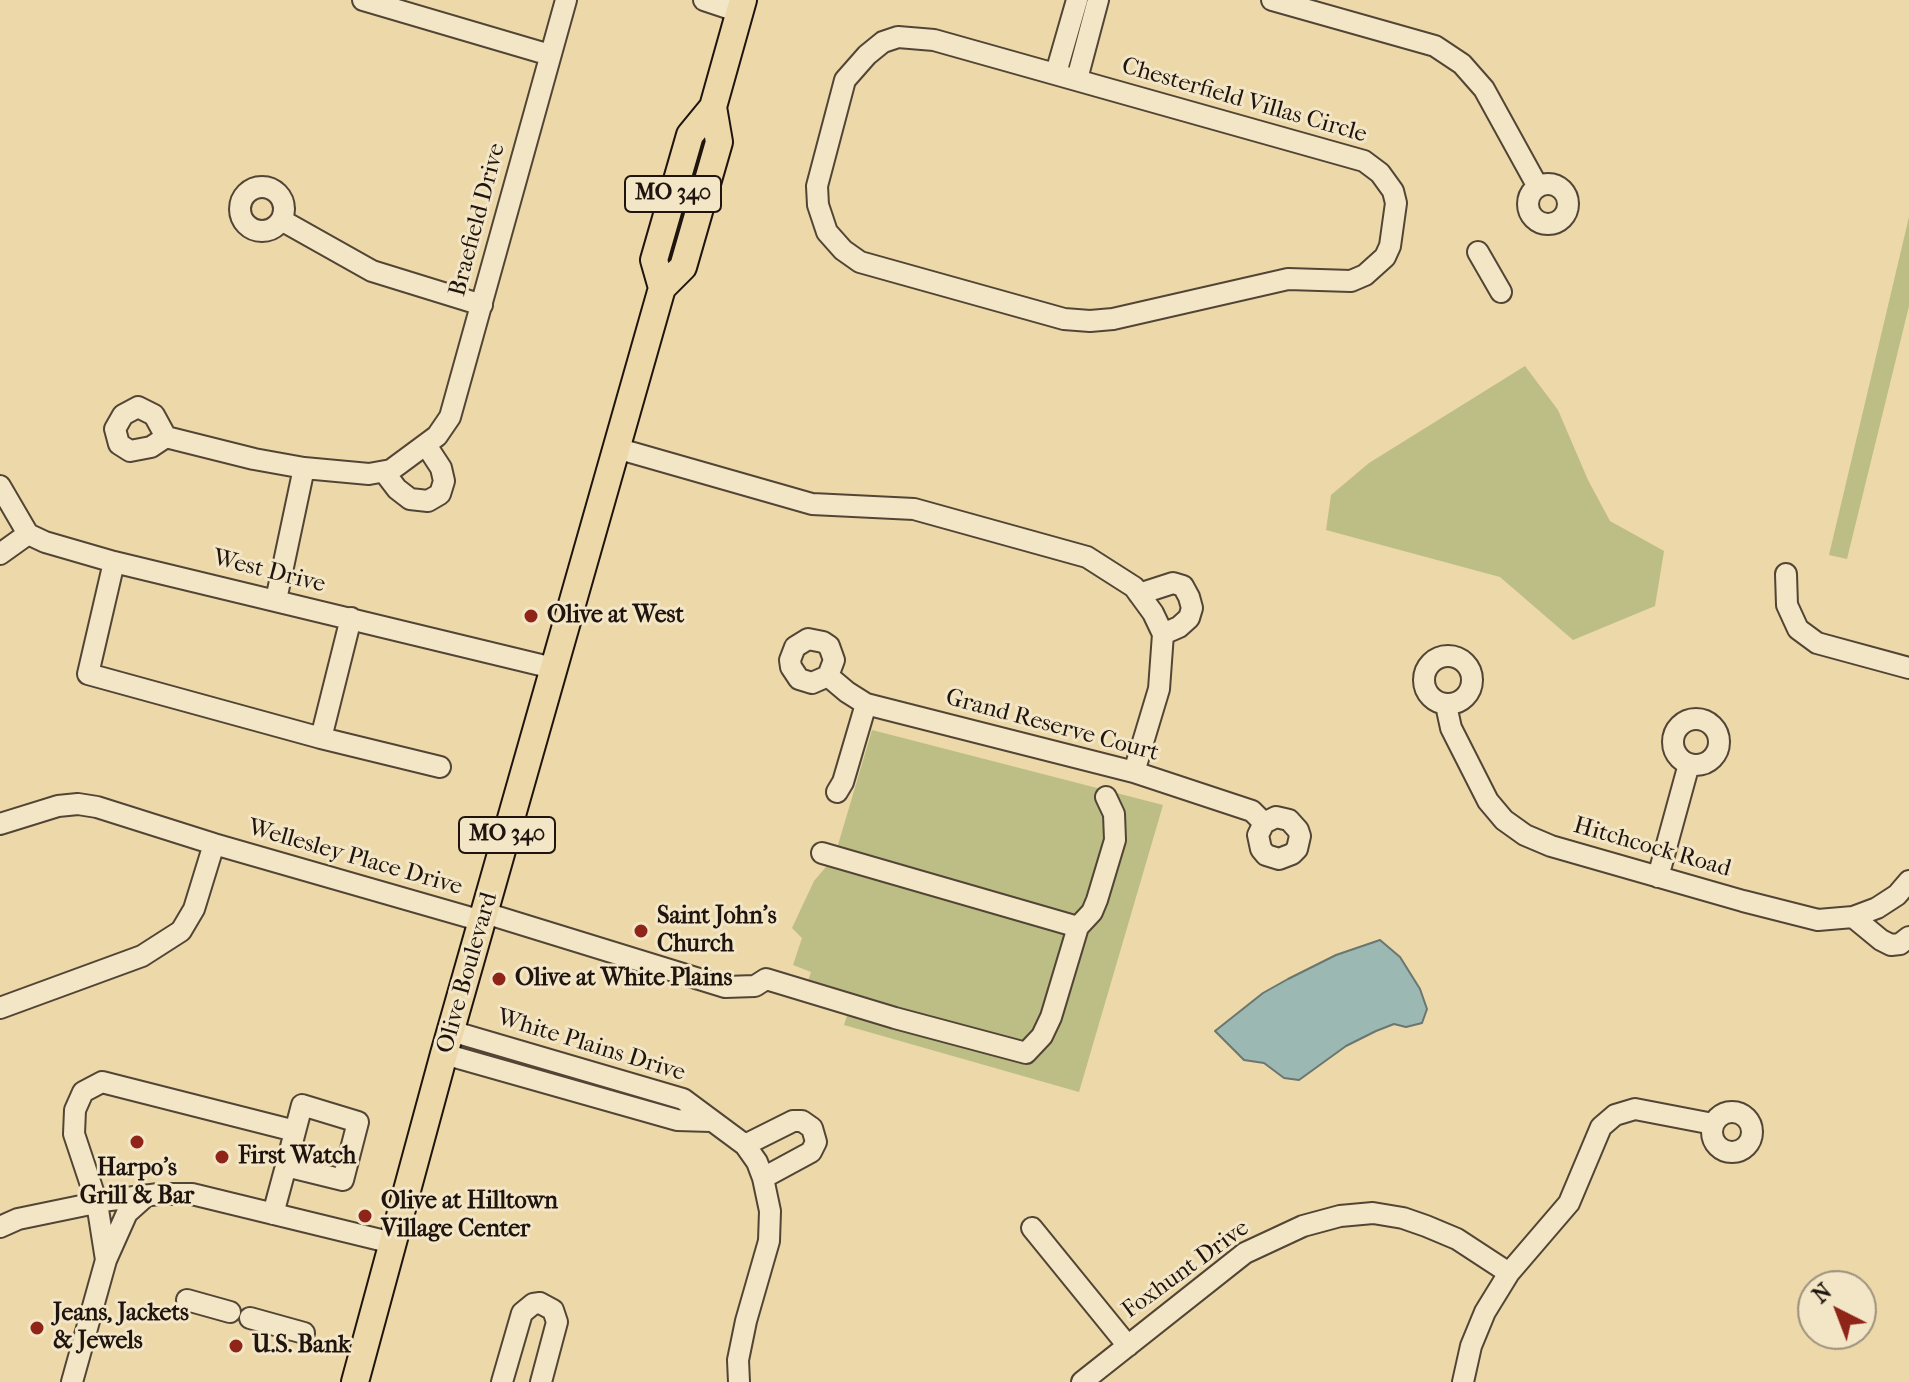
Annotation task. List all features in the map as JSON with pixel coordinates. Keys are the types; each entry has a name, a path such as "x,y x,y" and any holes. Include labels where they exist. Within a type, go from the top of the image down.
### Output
{"main road":[{"name":"Olive Boulevard","path":"355,1382 662,288 654,260 690,135 713,107 742,6"}],"street":[{"path":"363,0 550,55"},
{"name":"Braefield Drive","path":"384,472 399,465 437,436 450,417 566,0"},
{"path":"704,0 742,6"},
{"path":"1056,73 1077,0"},
{"path":"1077,79 1098,0"},
{"path":"1272,0 1435,46 1462,64 1484,89 1538,187"},
{"name":"Chesterfield Villas Circle","path":"898,37 934,40 1056,73 1364,161 1380,173 1393,191 1396,203 1390,246 1385,257 1365,275 1351,281 1288,279 1113,319 1080,321 860,262 843,250 827,232 818,205 817,186 845,80 857,64 883,42 898,37"},
{"path":"283,221 372,271 482,305"},
{"path":"1478,252 1501,292"},
{"path":"166,437 241,457 304,468 369,474 384,472 397,489 410,499 428,501 440,494 444,481 441,468 426,445"},
{"path":"616,448 812,504 914,509 1087,557 1134,587 1153,613 1163,634 1159,689 1134,772"},
{"path":"276,600 304,468"},
{"path":"0,486 28,534 0,554"},
{"name":"West Drive","path":"28,534 114,562 553,668"},
{"path":"114,562 88,674 440,767"},
{"path":"1786,574 1787,605 1798,629 1817,643 1909,668"},
{"path":"1139,594 1173,583 1183,586 1192,608 1189,618 1179,627 1163,634"},
{"path":"321,738 351,618"},
{"name":"Grand Reserve Court","path":"828,676 866,704 1134,772 1252,811 1264,823"},
{"path":"837,792 843,782 866,704"},
{"name":"Hitchcock Road","path":"1446,705 1451,728 1488,801 1504,820 1525,835 1551,846 1818,920 1853,917 1905,894"},
{"path":"1658,877 1689,764"},
{"path":"822,853 1078,927 1092,912 1115,840 1114,814 1106,797"},
{"name":"Wellesley Place Drive","path":"0,824 58,806 78,804 97,807 214,844 484,917 725,987 755,986 766,979 1026,1053 1042,1036 1051,1017 1078,927"},
{"name":"Wellesley Place Drive","path":"0,1008 142,956 173,938 194,909 214,844"},
{"path":"1853,917 1891,945 1900,944 1909,937"},
{"name":"White Plains Drive","path":"448,1042 683,1099 745,1145 757,1162 770,1211 769,1241 738,1360 739,1382"},
{"path":"106,1260 97,1203 74,1134 75,1110 83,1092 102,1082 295,1131"},
{"path":"273,1214 302,1105 358,1122 343,1180 286,1166"},
{"path":"1463,1382 1471,1346 1485,1312 1509,1273 1569,1203 1601,1127 1615,1115 1635,1109 1713,1124"},
{"path":"745,1145 793,1121 802,1121 812,1128 816,1142 811,1152 763,1178"},
{"path":"0,1227 18,1219 97,1203 146,1195 192,1194 393,1243"},
{"path":"72,1382 106,1260 127,1213 146,1195"},
{"name":"Foxhunt Drive","path":"1082,1382 1245,1253 1273,1238 1340,1216 1373,1213 1426,1226 1457,1239 1509,1273"},
{"path":"1032,1228 1128,1346"},
{"path":"187,1300 230,1312"},
{"path":"502,1382 522,1313 533,1304 540,1303 553,1310 557,1322 541,1382"},
{"path":"250,1318 304,1333"}],"green space":[{"path":"1909,217 1909,306 1847,559 1829,555"},
{"path":"1525,366 1558,410 1588,480 1610,521 1664,551 1655,606 1573,640 1500,577 1326,530 1331,495 1369,463"},
{"path":"872,730 1163,805 1079,1092 844,1025 853,997 807,984 811,972 793,965 802,938 792,928 814,881 831,861 838,845"}],"water":[{"path":"1380,940 1400,957 1420,989 1427,1009 1422,1023 1406,1027 1394,1024 1376,1031 1346,1046 1299,1080 1284,1078 1264,1063 1244,1060 1215,1031 1263,993 1288,979 1336,955"}],"place":[{"name":"Olive at West","path":"531,616"},
{"name":"Saint John's Church","path":"641,931"},
{"name":"Olive at White Plains","path":"499,979"},
{"name":"Harpo's Grill & Bar","path":"137,1142"},
{"name":"First Watch","path":"222,1157"},
{"name":"Olive at Hilltown Village Center","path":"365,1216"},
{"name":"Jeans, Jackets & Jewels","path":"37,1328"},
{"name":"U.S. Bank","path":"236,1346"}]}
